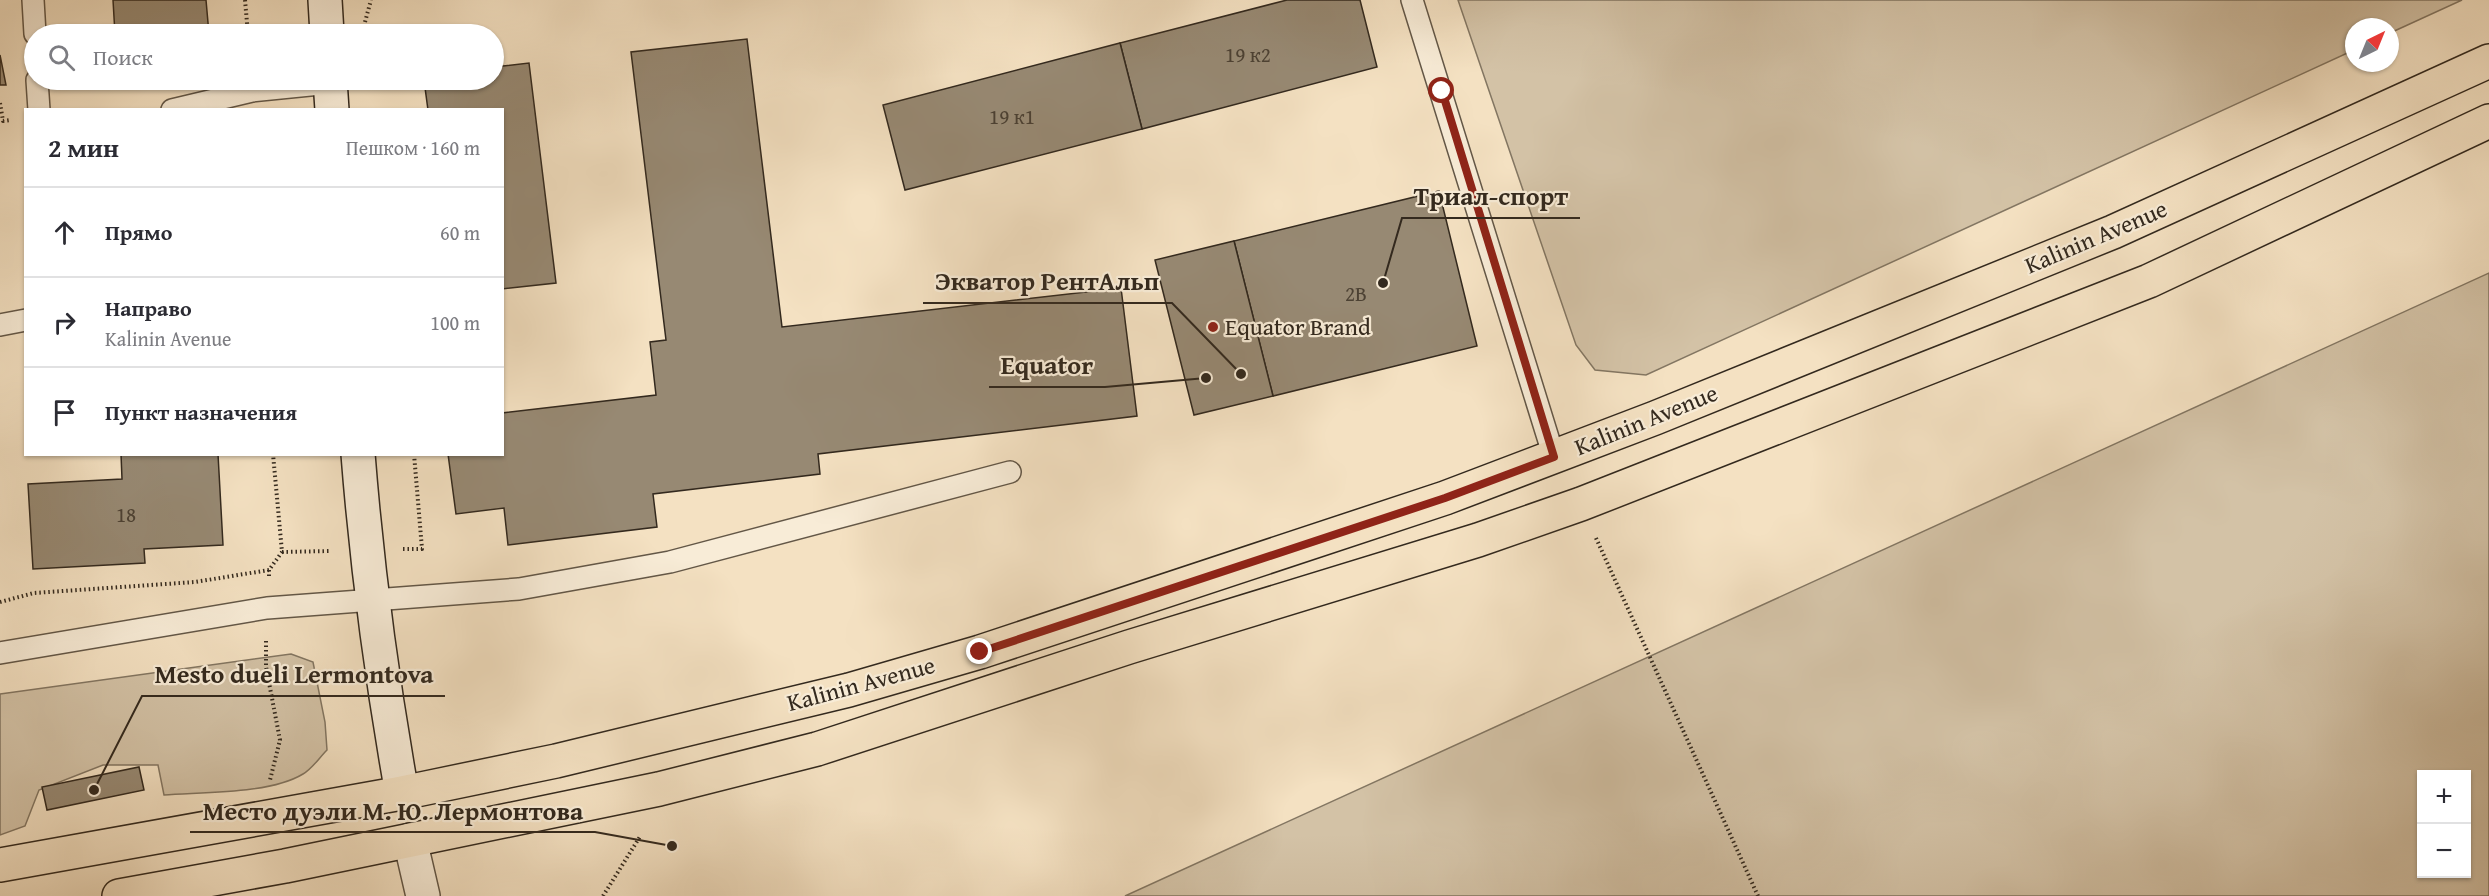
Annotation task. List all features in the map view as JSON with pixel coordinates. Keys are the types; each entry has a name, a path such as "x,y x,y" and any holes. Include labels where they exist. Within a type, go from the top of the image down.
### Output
{"main road":[{"name":"Kalinin Avenue","path":"0,865 402,793 556,762 849,690 980,652 1445,498 1554,457 2113,231 2489,61"},
{"name":"Kalinin Avenue","path":"119,896 285,866 659,789 817,748 1129,647 1478,540 1581,504 2148,281 2489,121"},
{"path":"402,793 410,840"}],"street":[{"path":"325,0 326,24"},
{"path":"358,456 365,549 384,689 402,793"},
{"path":"410,840 423,896"}],"lane":[{"path":"33,0 34,24"},
{"path":"1412,0 1554,457"},
{"path":"38,90 39,108"},
{"path":"180,108 252,91 331,91"},
{"path":"0,325 24,321"},
{"path":"0,653 267,608 519,589 670,562 1010,472"}],"path":[{"path":"245,0 247,24"},
{"path":"364,24 371,0"},
{"path":"273,456 282,552 269,570 266,667 280,740 270,779 276,815"},
{"path":"1581,504 1758,896"},
{"path":"0,602 34,593 195,582 269,570"},
{"path":"603,896 641,835"}],"shaded area":[{"path":"1458,0 2462,0 2399,29 2399,18 2345,18 2345,54 1646,375 1595,370 1576,345"},
{"path":"2489,273 2489,896 1125,896"},
{"path":"291,654 313,662 325,722 327,750 303,774 289,781 255,789 164,795 158,765 103,765 39,790 25,826 0,835 0,694"}],"building":[{"path":"113,0 206,0 208,24 114,24"},
{"path":"1287,0 1360,0 1377,67 1142,129 1120,43"},
{"path":"747,39 782,327 1121,288 1137,416 818,454 820,474 653,494 657,527 508,545 504,508 456,514 448,456 504,456 504,413 656,395 650,342 666,340 631,52"},
{"path":"1120,43 1142,129 905,190 883,105"},
{"path":"0,55 6,85 0,85"},
{"path":"529,63 556,283 504,289 504,108 428,108 425,90 504,90 504,66"},
{"path":"1439,191 1477,346 1273,396 1234,241"},
{"path":"1234,241 1273,396 1194,415 1155,260"},
{"path":"121,456 218,456 223,545 144,549 145,563 33,569 28,484 122,479"},
{"path":"139,767 144,790 47,810 42,787"}],"place":[{"name":"Триал-спорт","path":"1383,283"},
{"name":"Equator Brand","path":"1213,327"},
{"name":"Экватор РентАльп","path":"1241,374"},
{"name":"Equator","path":"1206,378"},
{"name":"Mesto dueli Lermontova","path":"94,790"},
{"name":"Место дуэли М. Ю. Лермонтова","path":"672,846"}],"route":[{"path":"980,652 1445,498 1554,457 1442,91"}]}
